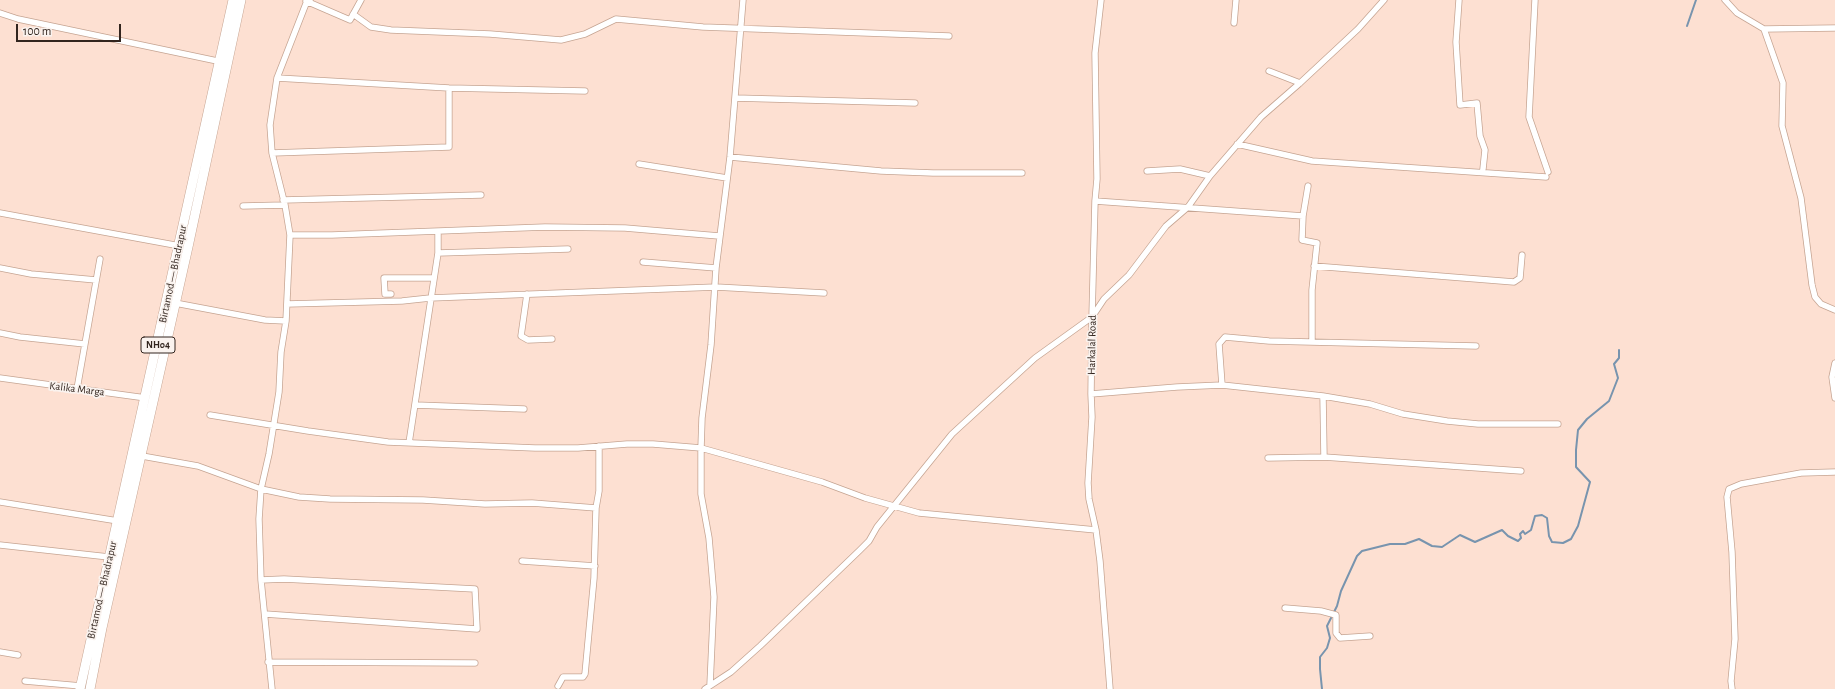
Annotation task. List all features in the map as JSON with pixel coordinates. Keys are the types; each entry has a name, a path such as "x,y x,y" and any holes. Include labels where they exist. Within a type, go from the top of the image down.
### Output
{"main road":[{"name":"Birtamod — Bhadrapur","path":"84,688 142,456 150,399 223,62 233,0"},
{"name":"Birtamod — Bhadrapur","path":"223,62 241,0"},
{"name":"Birtamod — Bhadrapur","path":"90,665 109,556 175,303 184,246"}],"street":[{"path":"272,689 268,662 261,580 259,520 261,489 274,426 286,321 287,273 290,235 284,202 272,153 270,125 277,78 307,0 350,20 360,0"},
{"path":"708,687 714,597 713,567 701,494 701,448 716,287 719,236 730,157 742,0"},
{"name":"Harkalal Road","path":"1100,0 1095,53 1097,179 1095,201 1092,317 1092,417 1088,482 1089,499 1096,530 1104,600 1110,689"},
{"path":"1234,23 1236,0"},
{"path":"708,687 731,672 760,646 860,550 949,437 980,407 1035,358 1092,317 1104,299 1130,275 1166,226 1188,207 1210,176 1261,117 1358,29 1384,0"},
{"path":"1459,0 1456,42 1460,105 1477,103 1480,136 1484,150 1483,169"},
{"path":"1237,144 1312,160 1547,174 1529,117 1535,0"},
{"path":"1724,0 1737,13 1764,29 1835,28"},
{"path":"0,13 18,19 223,62"},
{"path":"353,14 371,27 391,30 444,31 561,40 584,34 616,19 703,27 949,36"},
{"path":"1764,29 1783,83 1782,126 1801,198 1812,285 1816,297 1821,304 1835,310"},
{"path":"1269,71 1300,83"},
{"path":"277,78 449,88 584,91"},
{"path":"272,153 449,147 449,88"},
{"path":"735,98 915,103"},
{"path":"730,157 881,171 933,174 1022,174"},
{"path":"639,164 727,178"},
{"path":"1148,171 1180,169 1210,176"},
{"path":"1308,186 1303,216 1302,240 1317,242 1312,290 1312,342"},
{"path":"243,206 284,202 481,195"},
{"path":"1095,201 1303,216"},
{"path":"0,213 184,246"},
{"path":"290,235 438,232 545,227 625,228 719,236"},
{"path":"409,443 426,342 430,298 438,253 438,232"},
{"path":"438,253 568,249"},
{"path":"1314,266 1514,282 1520,278 1522,255"},
{"path":"77,389 100,259"},
{"path":"643,262 716,268"},
{"path":"0,268 31,274 96,280"},
{"path":"391,294 385,294 384,278 434,278"},
{"path":"287,304 402,301 430,298 716,287 824,293"},
{"path":"527,294 521,336 528,340 552,340"},
{"path":"175,303 265,320 286,321"},
{"path":"0,333 20,337 85,344"},
{"path":"1222,386 1219,344 1225,337 1269,341 1476,346"},
{"path":"1835,363 1832,377 1835,398"},
{"name":"Kalika Marga","path":"0,378 150,399"},
{"path":"1091,394 1177,387 1222,386 1323,396 1370,404 1403,414 1447,421 1478,424 1558,424"},
{"path":"1323,396 1324,457"},
{"path":"415,405 524,409"},
{"path":"210,415 351,438 409,443 535,448 653,444 701,448 822,482 894,506 919,512 1096,530"},
{"path":"558,686 563,678 583,677 586,674 594,566 596,508 599,491 599,446"},
{"path":"142,456 198,466 261,489 299,497 532,504 596,508"},
{"path":"1268,458 1324,457 1521,471"},
{"path":"1732,689 1731,681 1735,639 1732,552 1727,496 1729,489 1741,484 1801,473 1835,472"},
{"path":"0,502 118,520"},
{"path":"0,545 109,556"},
{"path":"522,561 594,566"},
{"path":"261,580 284,579 475,589 477,629 265,614"},
{"path":"1285,608 1321,611 1336,615 1336,633 1340,638 1370,636"},
{"path":"0,652 18,654"},
{"path":"268,662 475,663"},
{"path":"25,681 84,688"}],"waterway":[{"path":"1687,26 1696,0"},
{"path":"1322,689 1320,657 1327,648 1330,638 1327,626 1337,606 1341,591 1357,556 1362,551 1390,544 1405,544 1419,539 1432,546 1442,547 1460,535 1475,542 1502,530 1508,536 1518,541 1521,538 1520,534 1523,531 1525,534 1531,530 1535,516 1542,515 1547,518 1549,536 1552,542 1563,543 1571,539 1578,526 1590,482 1576,467 1578,430 1587,419 1609,401 1618,378 1614,364 1619,358 1619,350"}]}
